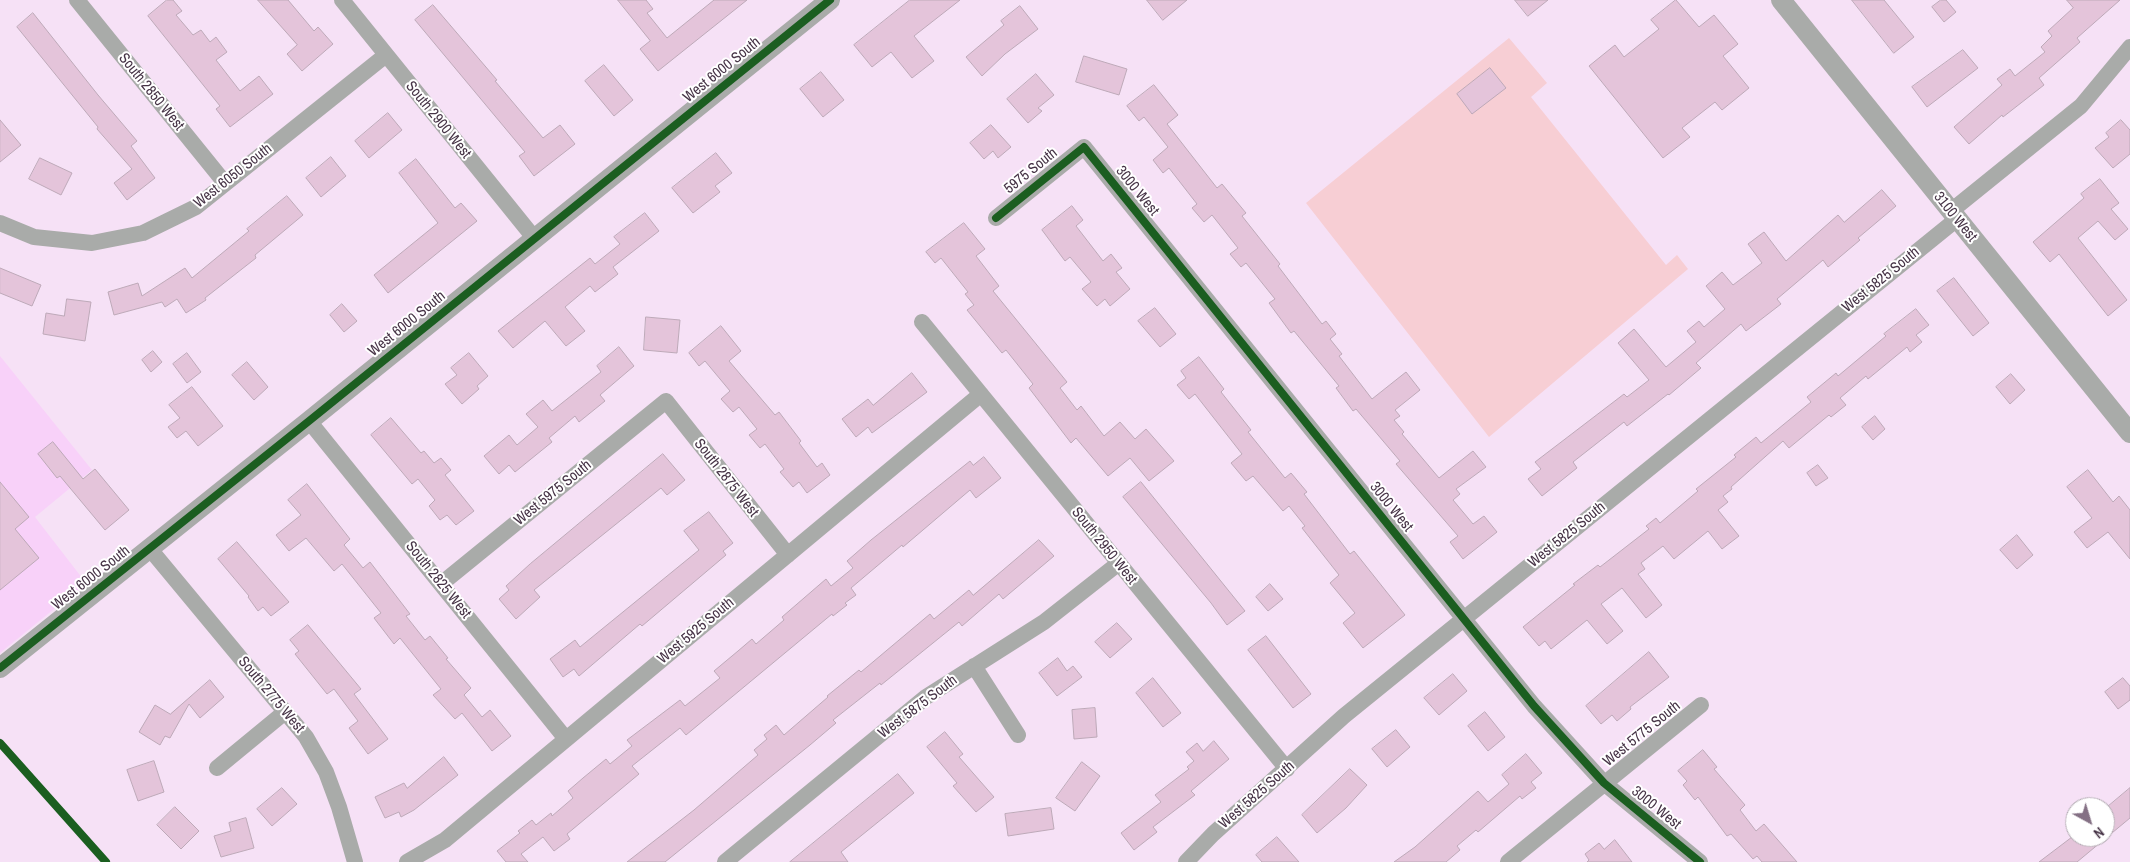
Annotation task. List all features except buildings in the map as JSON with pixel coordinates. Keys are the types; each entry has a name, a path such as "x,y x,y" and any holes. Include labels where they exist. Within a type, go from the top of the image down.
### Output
{"street":[{"name":"South 2850 West","path":"77,0 225,184"},
{"name":"South 2900 West","path":"342,0 534,239"},
{"name":"3100 West","path":"1781,0 2130,433"},
{"name":"West 6000 South","path":"0,668 310,421 823,2"},
{"name":"West 5825 South","path":"1186,862 1213,834 1344,716 1954,215 2081,106 2130,47"},
{"name":"West 6050 South","path":"0,223 34,237 92,243 143,233 196,207 386,55"},
{"name":"5975 South","path":"996,218 1084,147"},
{"name":"3000 West","path":"1084,147 1534,706 1604,783 1700,862"},
{"name":"South 2950 West","path":"922,322 1287,769"},
{"name":"West 5925 South","path":"407,862 445,840 980,394"},
{"name":"South 2875 West","path":"666,401 788,555"},
{"name":"West 5975 South","path":"441,584 666,401"},
{"name":"South 2825 West","path":"310,421 566,739"},
{"name":"South 2775 West","path":"150,549 306,737 326,772 339,807 355,862"},
{"name":"West 5875 South","path":"725,862 926,697 1044,622 1119,563"},
{"path":"974,666 1018,735"},
{"name":"West 5775 South","path":"1508,862 1700,705"},
{"path":"217,768 285,712"}],"shaded area":[{"path":"1509,38 1547,83 1531,97 1666,265 1677,255 1688,269 1489,437 1306,203"},
{"path":"0,356 92,470 35,517 86,583 0,653"}],"cycle path":[{"path":"0,668 830,0"},
{"path":"996,218 1084,147 1534,706 1604,783 1700,862"},
{"path":"0,743 106,862"}]}
